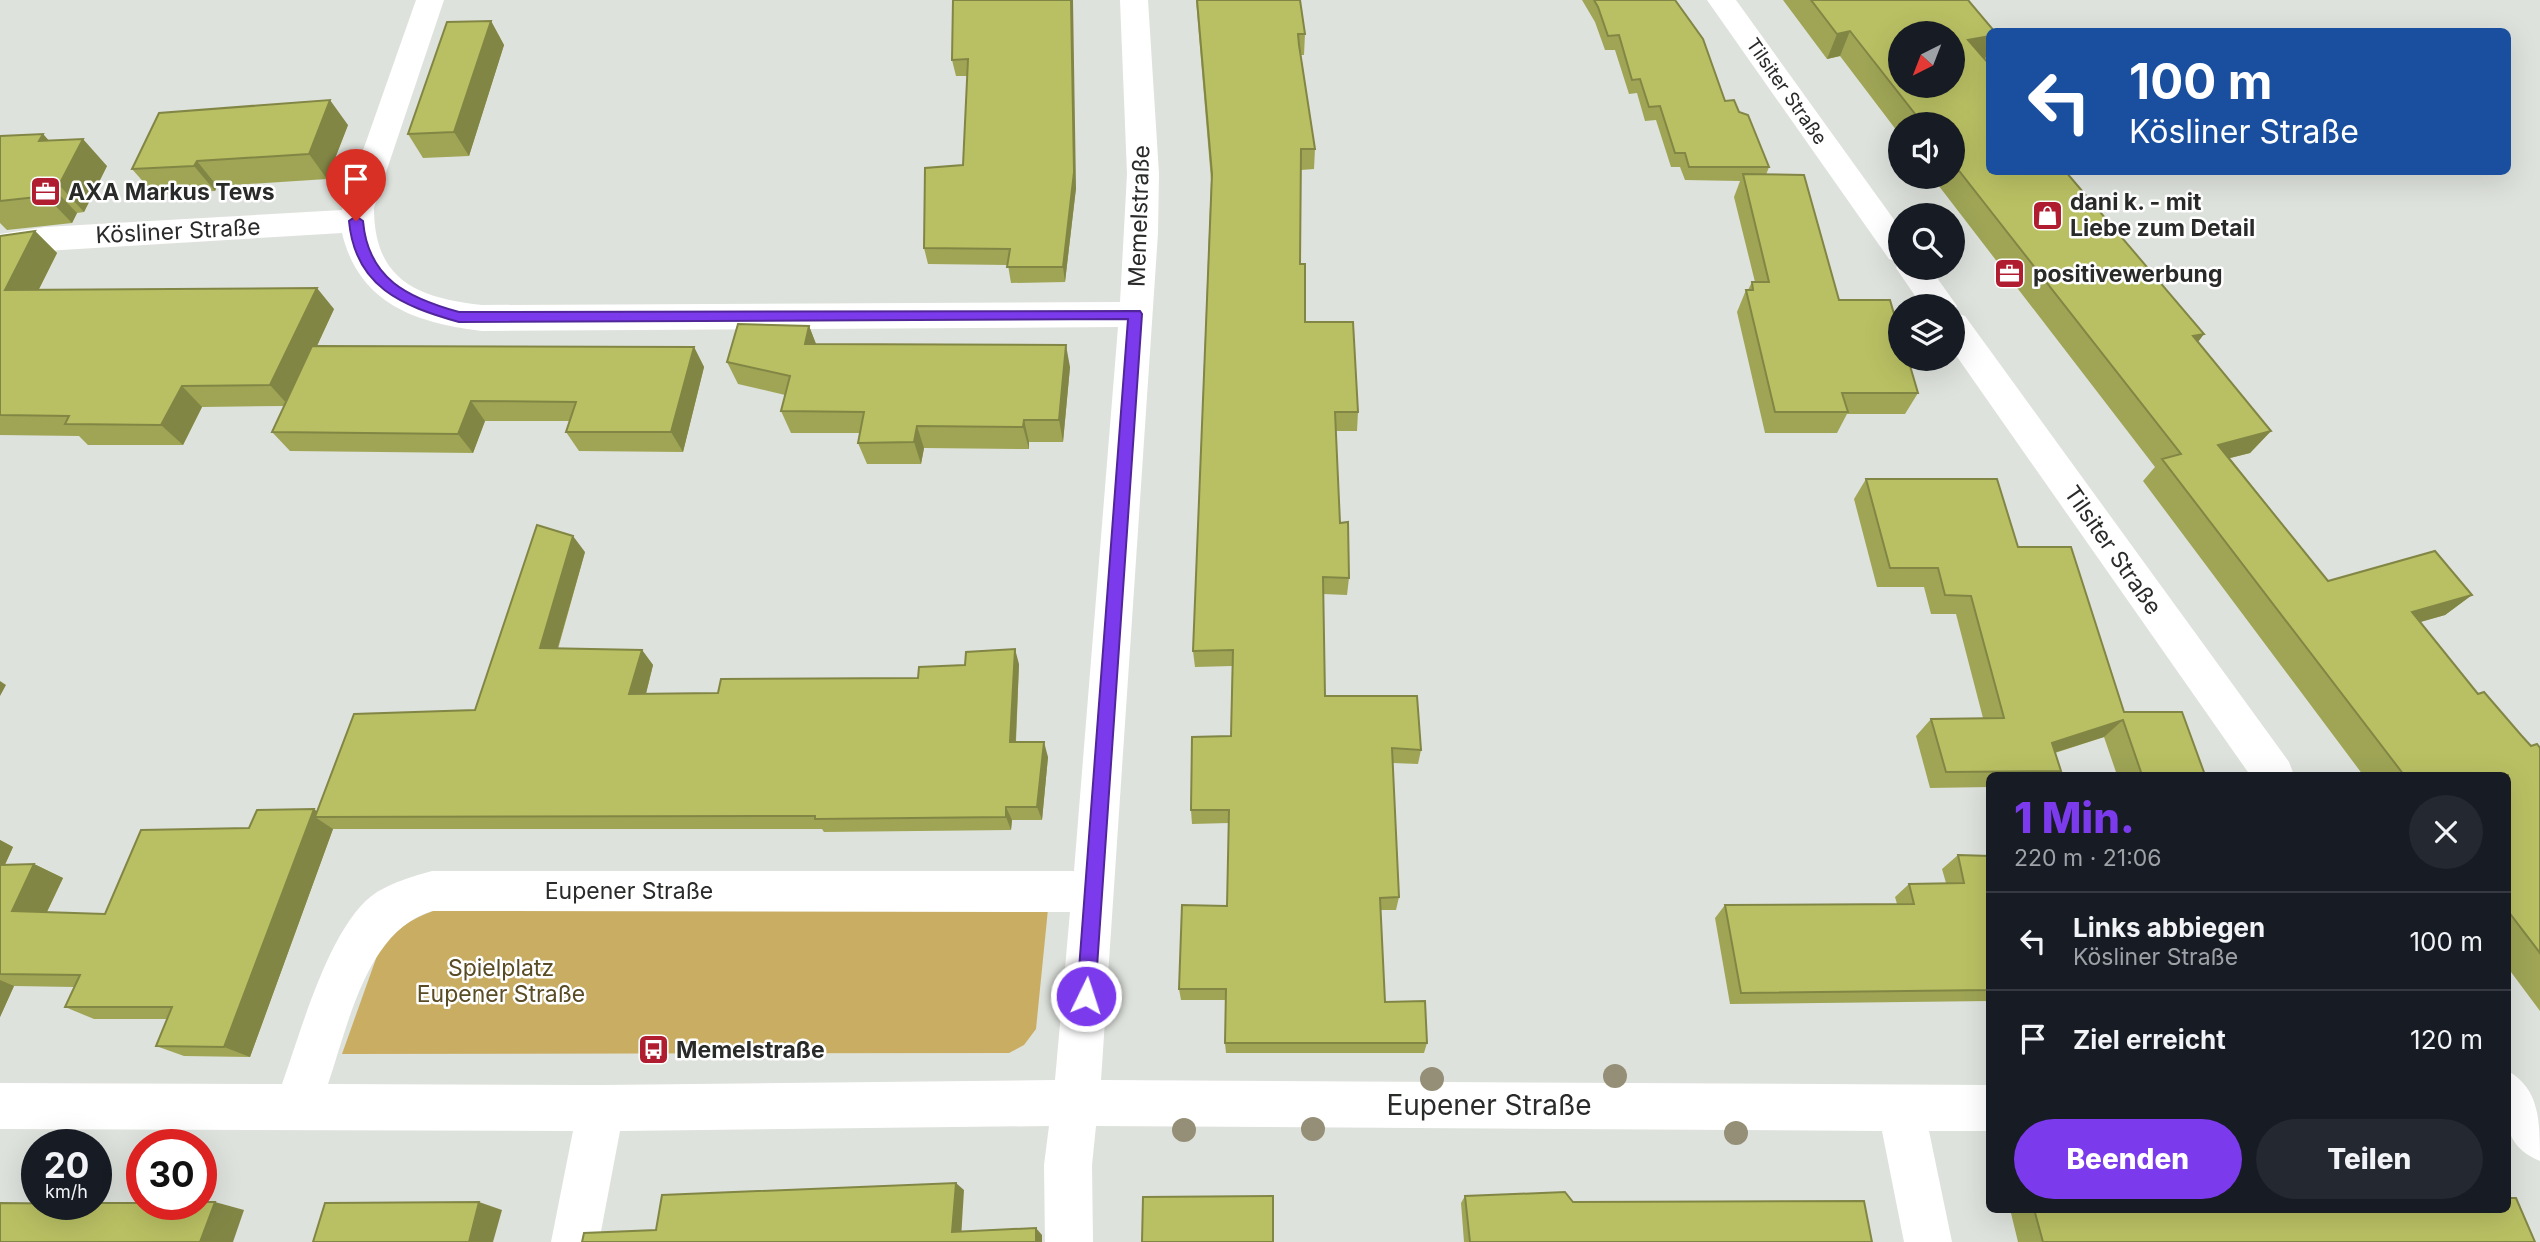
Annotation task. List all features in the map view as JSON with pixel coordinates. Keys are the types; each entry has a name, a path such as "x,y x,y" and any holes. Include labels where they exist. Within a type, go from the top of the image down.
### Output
{"street":[{"path":"430,0 358,208 356,221 358,246 379,278 403,297 422,307 459,317 1135,314"},
{"name":"Memelstraße","path":"1076,1103 1143,200 1134,0"},
{"name":"Tilsiter Straße","path":"1721,0 1888,234"},
{"name":"Kösliner Straße","path":"0,246 46,239 356,221"},
{"name":"Tilsiter Straße","path":"1965,342 2272,772"},
{"name":"Eupener Straße","path":"297,1106 357,944 376,920 391,907 414,895 432,891 1093,892"},
{"path":"2511,1101 2540,1138"},
{"path":"1069,1242 1068,1165 1076,1103"},
{"name":"Eupener Straße","path":"0,1106 601,1108 1076,1103 1986,1108"},
{"path":"1901,1107 1928,1242"},
{"path":"575,1242 601,1108"}],"green space":[{"name":"Spielplatz Eupener Straße","path":"1048,909 1036,1029 1024,1045 1009,1053 342,1054 378,953 403,926 436,910"}],"building":[{"path":"953,0 1071,0 1074,172 1063,267 1007,267 1010,249 924,248 925,168 963,165 968,59 952,60"},
{"path":"1197,0 1300,0 1305,34 1298,34 1299,45 1315,149 1301,149 1300,264 1305,264 1305,322 1353,322 1358,412 1335,412 1340,523 1348,522 1349,578 1323,577 1325,696 1417,696 1421,750 1392,748 1399,897 1380,898 1385,1002 1425,1001 1427,1043 1225,1043 1226,989 1179,989 1182,905 1227,906 1229,810 1191,810 1192,737 1231,736 1233,650 1193,651 1212,174"},
{"path":"1594,0 1675,0 1703,39 1725,101 1734,100 1739,112 1748,115 1769,167 1689,167 1685,153 1675,153 1660,106 1649,107 1640,79 1632,80 1619,35 1608,36"},
{"path":"1811,0 1968,0 1992,28 1986,28 1986,37 1968,40 1986,60 1986,175 2069,175 2204,334 2193,336 2271,431 2218,445 2328,581 2435,551 2472,595 2412,612 2478,694 2484,692 2531,746 2537,744 2540,748 2540,953 2511,915 2511,772 2402,772 2162,459 2181,454 1965,178 1965,112 1914,112 1903,98 1965,98 1965,21 1888,21 1888,79 1850,31 1837,34"},
{"path":"491,21 454,132 408,134 447,22"},
{"path":"330,100 309,154 197,161 194,166 132,169 159,113"},
{"path":"43,134 39,141 83,139 59,185 51,186 46,196 0,201 0,136"},
{"path":"1743,174 1804,175 1839,300 1888,300 1888,371 1912,371 1918,393 1842,393 1848,412 1775,412 1746,290 1753,290 1752,282 1769,282"},
{"path":"35,231 5,290 317,288 270,385 182,386 161,425 65,424 69,416 0,415 0,236"},
{"path":"738,324 809,326 805,344 1066,345 1059,420 1024,420 1023,427 917,426 914,442 858,443 864,412 781,411 790,376 727,362"},
{"path":"312,346 694,347 671,432 566,432 576,402 471,401 458,434 272,432"},
{"path":"1866,479 1997,479 2018,547 2071,547 2124,712 2182,712 2204,772 2141,772 2123,720 2052,743 2061,771 1946,772 1931,719 2004,718 1971,596 1945,595 1938,568 1890,568"},
{"path":"537,525 573,536 540,648 642,650 629,694 718,693 721,679 918,678 919,667 965,665 966,652 1015,649 1010,742 1044,742 1037,807 1006,807 1006,817 315,817 354,714 475,710"},
{"path":"314,809 224,1047 156,1046 172,1007 65,1007 80,975 0,974 0,865 34,864 12,911 105,914 141,830 249,828 257,810"},
{"path":"1958,855 1986,856 1986,990 1741,993 1725,905 1914,904 1909,884 1964,883"},
{"path":"956,1183 952,1232 1036,1228 1036,1242 582,1242 584,1233 656,1230 662,1195"},
{"path":"1565,1192 1573,1202 1864,1201 1872,1242 1470,1242 1465,1196"},
{"path":"1273,1196 1273,1242 1142,1242 1143,1197"},
{"path":"2511,1198 2516,1198 2535,1242 2043,1242 2035,1213 2511,1213"},
{"path":"479,1202 469,1242 313,1242 325,1203"},
{"path":"0,1203 21,1203 21,1220 112,1220 112,1203 126,1203 126,1220 208,1220 200,1242 0,1242"}],"place":[{"name":"AXA Markus Tews","path":"45,192"},
{"name":"dani k. - mit Liebe zum Detail","path":"2047,215"},
{"name":"positivewerbung","path":"2010,274"},
{"name":"Memelstraße","path":"653,1050"}],"route":[{"path":"356,221 358,246 379,278 403,297 422,307 459,317 1135,314 1086,996"}]}
